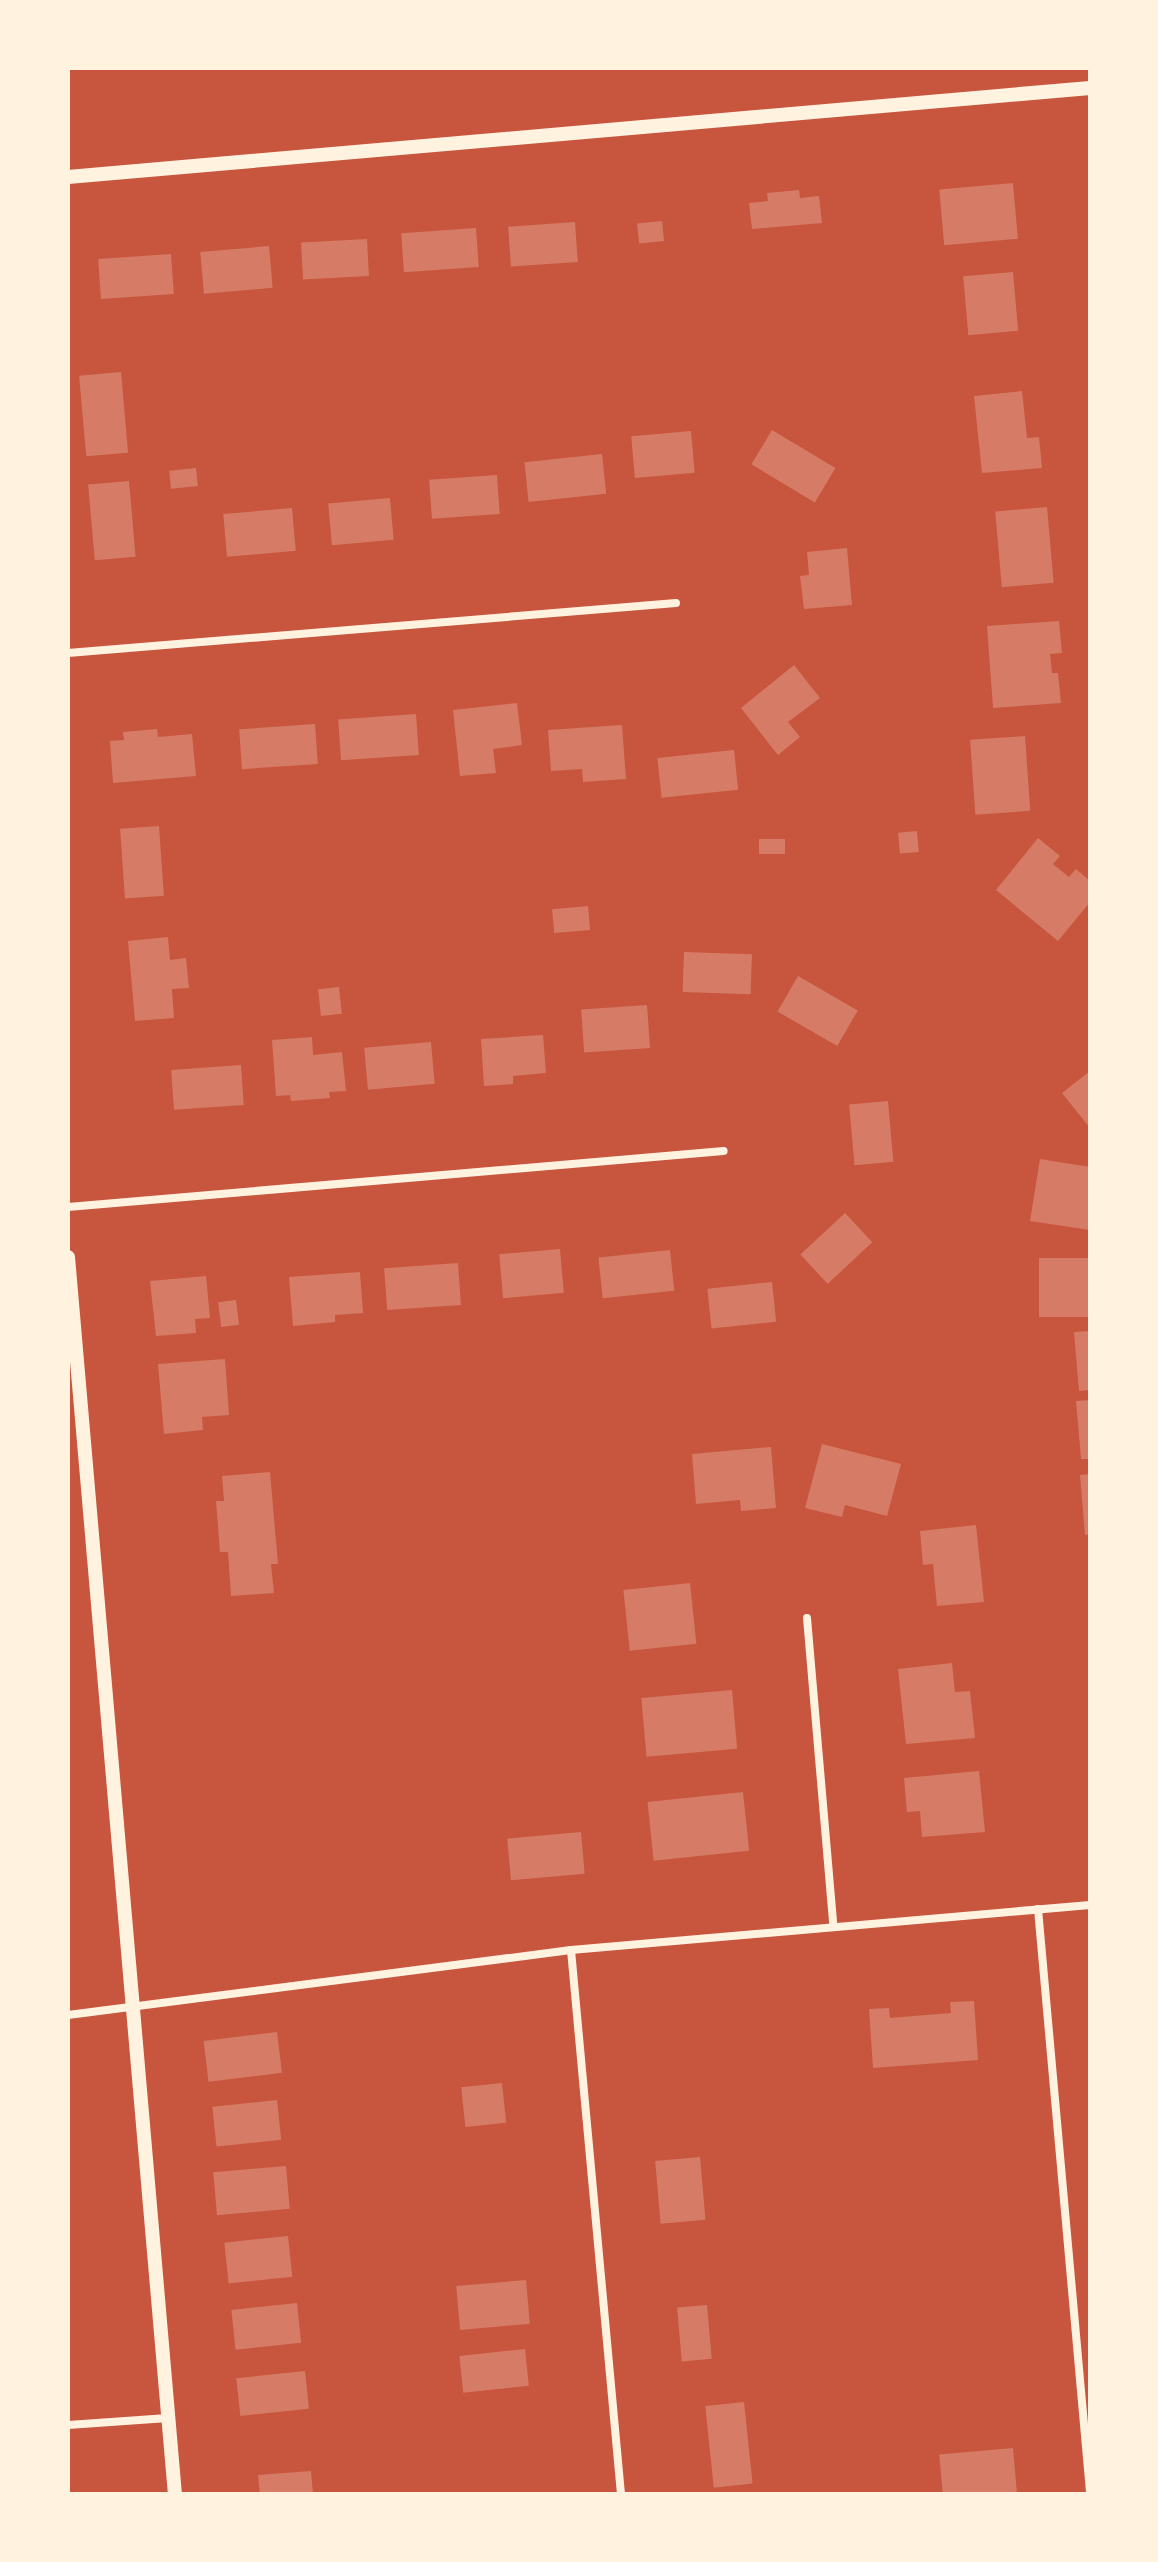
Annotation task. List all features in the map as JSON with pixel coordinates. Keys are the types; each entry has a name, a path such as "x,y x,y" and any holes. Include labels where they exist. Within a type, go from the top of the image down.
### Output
{"street":[{"path":"68,177 1090,88 1090,97"},
{"path":"68,653 676,603"},
{"path":"68,1207 724,1151"},
{"path":"68,1257 175,2494"},
{"path":"807,1618 833,1924"},
{"path":"68,2015 571,1950 833,1924 1090,1905"},
{"path":"1038,1909 1090,2492"},
{"path":"571,1950 621,2494"},
{"path":"68,2425 168,2418"}],"building":[{"path":"1013,183 1018,239 944,245 939,189"},
{"path":"799,190 800,198 819,196 822,223 752,229 749,203 768,201 767,193"},
{"path":"662,221 664,241 639,244 637,224"},
{"path":"575,222 578,262 511,267 508,227"},
{"path":"476,228 479,267 404,272 401,233"},
{"path":"367,239 369,276 303,279 301,242"},
{"path":"269,246 273,288 204,294 200,252"},
{"path":"171,254 174,294 101,299 98,259"},
{"path":"1013,272 1018,331 968,335 963,276"},
{"path":"121,372 128,453 86,456 79,376"},
{"path":"1022,391 1027,438 1039,437 1042,468 982,473 974,396"},
{"path":"772,430 835,468 815,502 751,464"},
{"path":"691,431 695,473 635,478 631,436"},
{"path":"602,454 606,494 529,502 524,462"},
{"path":"196,468 198,486 171,489 169,471"},
{"path":"497,475 500,514 432,519 429,480"},
{"path":"129,481 136,557 95,560 88,485"},
{"path":"390,498 394,540 332,545 328,503"},
{"path":"1047,507 1054,583 1002,587 995,512"},
{"path":"292,508 296,551 227,557 223,514"},
{"path":"847,548 852,605 804,609 800,576 809,575 807,552"},
{"path":"1059,621 1062,653 1050,654 1052,673 1058,673 1061,703 993,708 987,626"},
{"path":"794,665 820,698 788,722 800,737 778,755 741,708"},
{"path":"517,703 522,745 493,749 496,773 460,776 453,710"},
{"path":"416,714 419,755 341,760 338,719"},
{"path":"315,724 318,764 242,769 239,729"},
{"path":"622,725 626,779 583,782 582,769 551,771 548,730"},
{"path":"157,729 158,737 192,734 196,776 113,783 110,741 124,740 123,732"},
{"path":"1025,736 1030,811 975,815 970,740"},
{"path":"734,750 738,790 662,798 657,758"},
{"path":"159,826 164,896 125,899 120,829"},
{"path":"917,831 919,852 900,854 898,833"},
{"path":"1038,838 1060,856 1053,864 1069,877 1076,869 1090,881 1090,902 1058,941 996,890"},
{"path":"759,839 785,839 785,854 759,854"},
{"path":"588,906 590,930 554,933 552,909"},
{"path":"168,937 170,960 186,958 189,988 172,989 174,1018 135,1021 128,941"},
{"path":"684,952 752,954 751,994 683,992"},
{"path":"798,976 858,1010 837,1046 778,1012"},
{"path":"339,987 342,1014 321,1016 318,989"},
{"path":"647,1005 650,1048 584,1052 581,1010"},
{"path":"543,1035 546,1073 513,1076 513,1084 484,1086 481,1039"},
{"path":"312,1037 313,1055 342,1052 346,1091 329,1092 330,1098 291,1101 290,1095 276,1096 272,1040"},
{"path":"431,1042 435,1084 368,1090 364,1048"},
{"path":"241,1065 244,1105 174,1110 171,1070"},
{"path":"1090,1071 1090,1128 1062,1093"},
{"path":"888,1101 893,1162 854,1165 849,1104"},
{"path":"1040,1159 1090,1167 1090,1230 1030,1221"},
{"path":"845,1213 872,1242 828,1284 800,1255"},
{"path":"560,1249 564,1293 503,1298 499,1254"},
{"path":"670,1250 674,1291 603,1298 598,1258"},
{"path":"1039,1258 1090,1258 1090,1317 1039,1317"},
{"path":"458,1263 461,1305 387,1310 384,1268"},
{"path":"360,1272 363,1313 335,1315 335,1322 293,1326 289,1277"},
{"path":"206,1276 210,1318 195,1319 196,1333 156,1336 150,1281"},
{"path":"772,1282 776,1322 712,1329 707,1289"},
{"path":"236,1300 239,1325 221,1327 218,1302"},
{"path":"1090,1331 1090,1390 1079,1391 1074,1332"},
{"path":"225,1359 229,1415 202,1417 203,1430 164,1434 158,1364"},
{"path":"1090,1400 1090,1459 1081,1459 1076,1401"},
{"path":"822,1444 901,1464 887,1516 845,1505 842,1517 805,1508"},
{"path":"771,1447 776,1508 741,1511 740,1500 696,1504 692,1454"},
{"path":"270,1472 278,1564 271,1564 274,1593 231,1596 228,1552 220,1552 216,1501 224,1501 222,1476"},
{"path":"1090,1474 1090,1534 1085,1535 1080,1475"},
{"path":"976,1525 984,1602 937,1606 933,1564 923,1565 920,1531"},
{"path":"690,1583 696,1644 630,1651 623,1590"},
{"path":"952,1663 955,1692 970,1691 975,1738 906,1744 898,1669"},
{"path":"732,1690 737,1749 646,1757 641,1698"},
{"path":"979,1771 985,1832 922,1837 920,1811 907,1812 904,1778"},
{"path":"743,1792 749,1851 654,1861 648,1802"},
{"path":"581,1832 585,1874 511,1880 507,1838"},
{"path":"974,2001 978,2060 873,2068 869,2009 889,2008 890,2018 951,2013 950,2002"},
{"path":"277,2032 282,2073 209,2082 204,2041"},
{"path":"502,2083 506,2123 465,2127 461,2087"},
{"path":"277,2100 281,2140 217,2147 212,2107"},
{"path":"700,2157 705,2220 661,2224 655,2161"},
{"path":"286,2166 290,2209 217,2215 213,2172"},
{"path":"288,2236 292,2277 229,2283 224,2243"},
{"path":"526,2280 530,2324 460,2330 456,2286"},
{"path":"297,2303 301,2343 236,2350 231,2310"},
{"path":"707,2305 712,2359 682,2361 677,2308"},
{"path":"525,2349 529,2386 463,2393 459,2356"},
{"path":"305,2371 309,2409 240,2416 236,2378"},
{"path":"744,2402 753,2484 714,2488 705,2406"},
{"path":"1013,2448 1017,2492 943,2494 939,2454"},
{"path":"311,2471 313,2494 260,2494 258,2475"}]}
